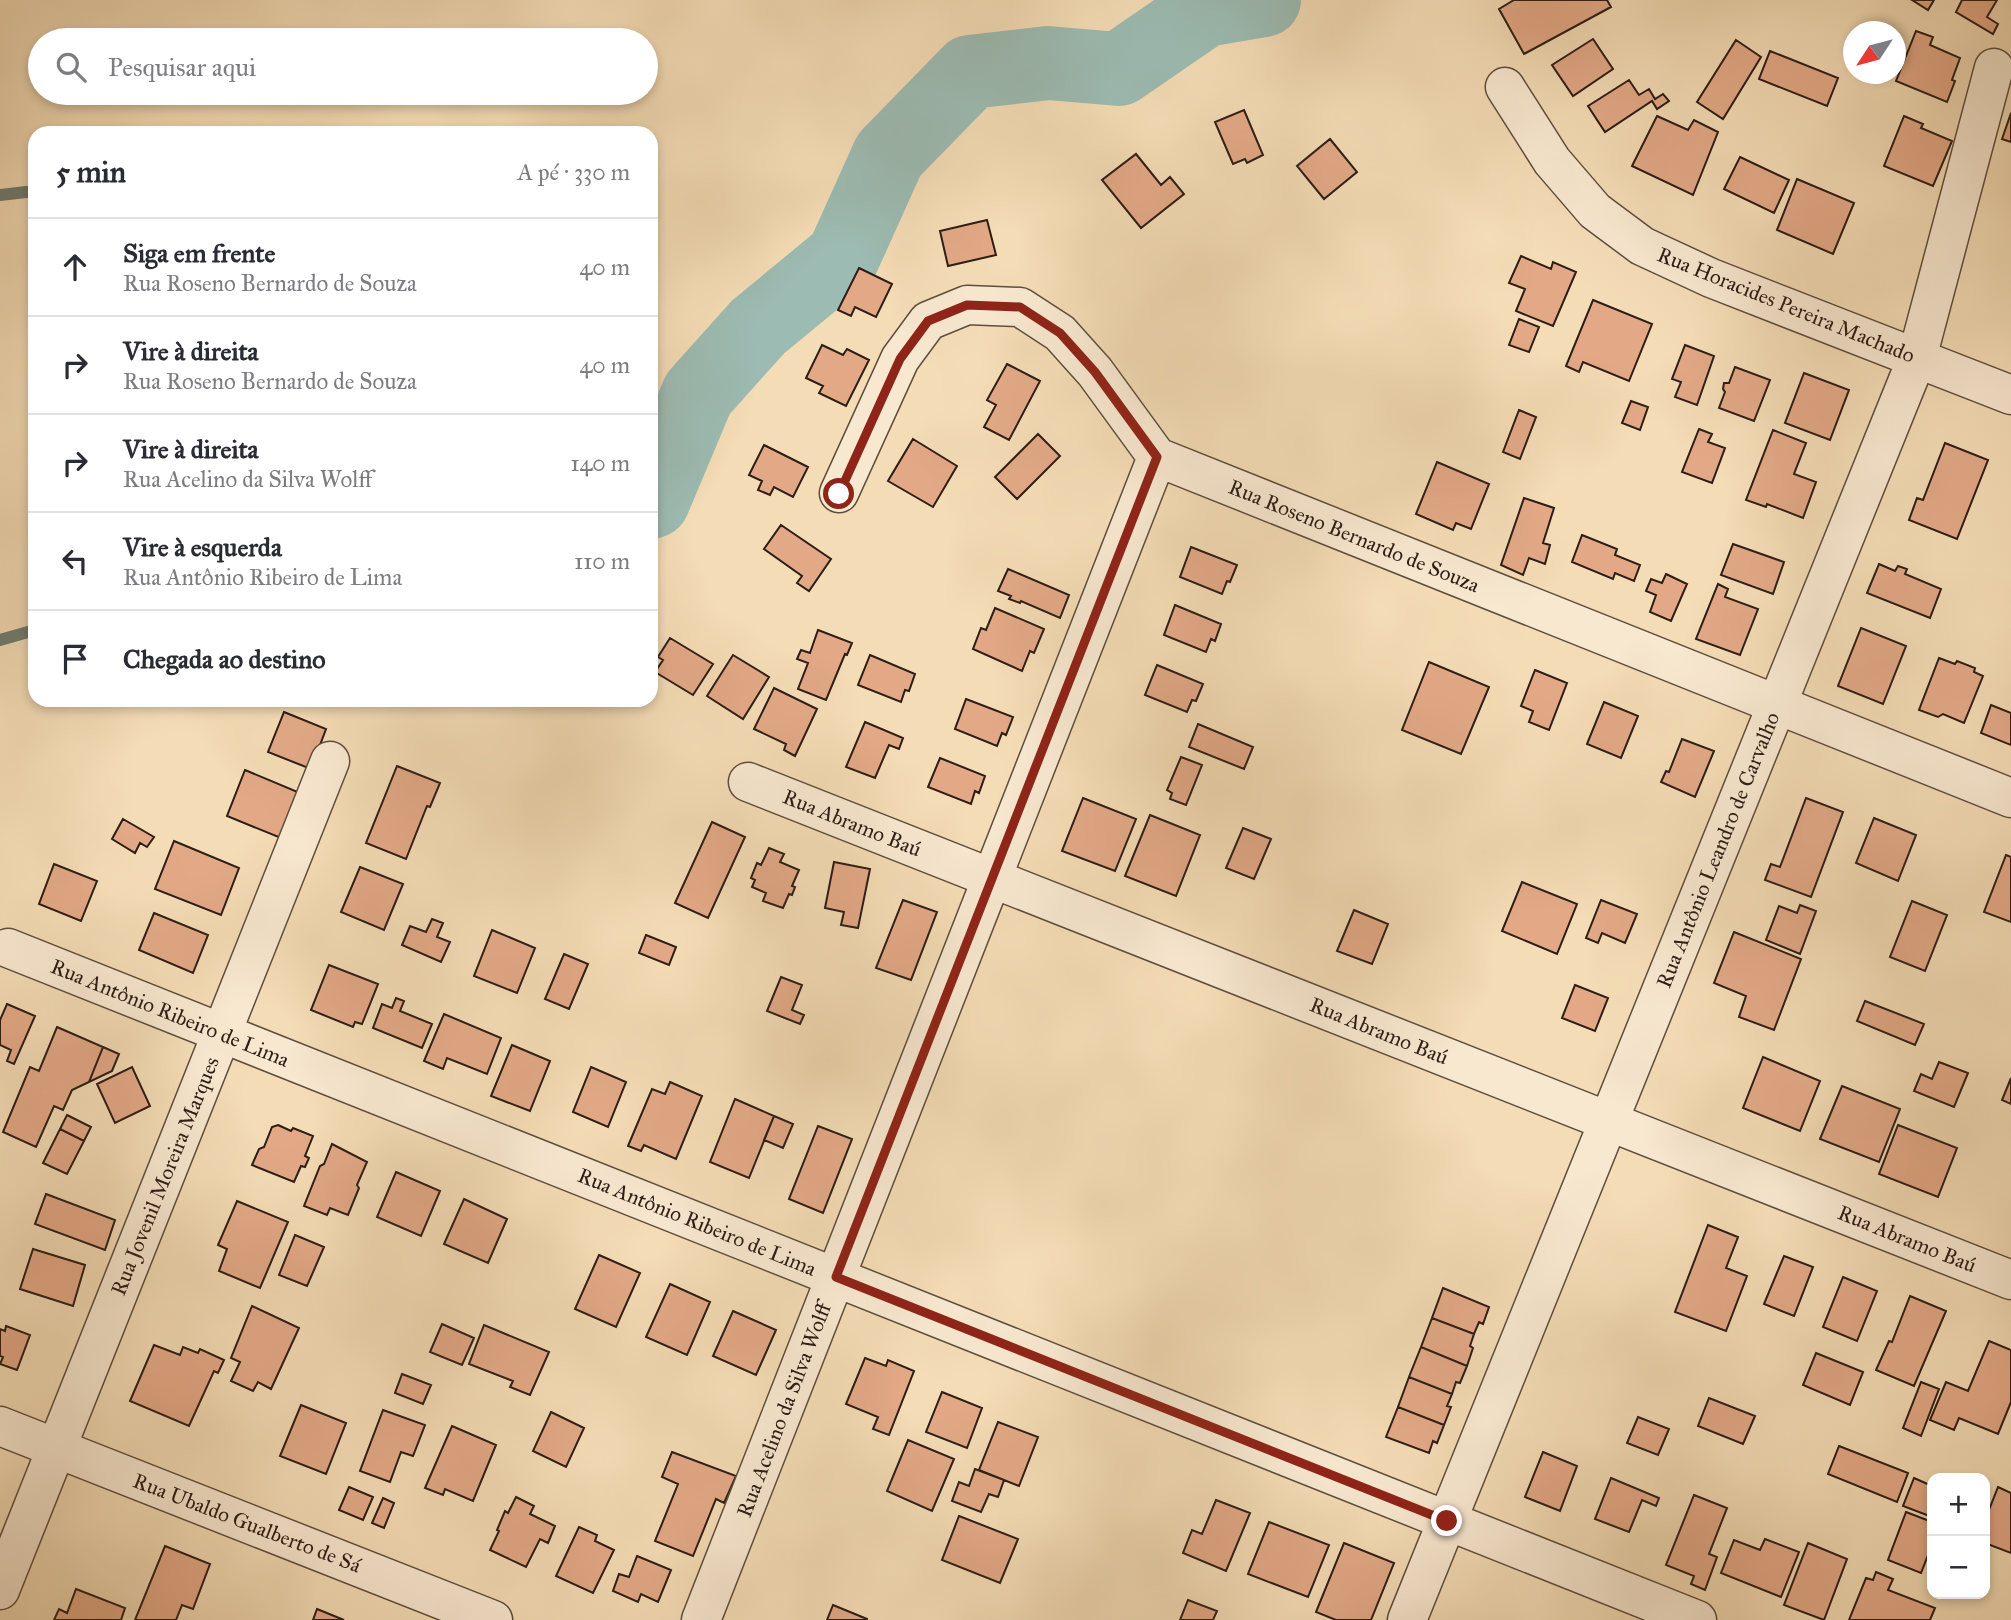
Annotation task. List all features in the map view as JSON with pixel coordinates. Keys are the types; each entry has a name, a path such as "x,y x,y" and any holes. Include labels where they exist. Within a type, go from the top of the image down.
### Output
{"street":[{"name":"Rua Antônio Leandro de Carvalho","path":"1407,1620 1917,358 1994,68"},
{"name":"Rua Horacides Pereira Machado","path":"1504,87 1552,161 1595,211 1642,246 1711,278 2011,395"},
{"path":"839,494 900,359 928,321 967,305 1020,307 1060,333 1095,372 1157,457"},
{"name":"Rua Roseno Bernardo de Souza","path":"1157,457 2011,798"},
{"name":"Rua Acelino da Silva Wolff","path":"701,1620 1157,457"},
{"name":"Rua Jovenil Moreira Marques","path":"0,1590 330,761"},
{"name":"Rua Abramo Baú","path":"748,782 2011,1280"},
{"name":"Rua Antônio Ribeiro de Lima","path":"8,948 1697,1620"},
{"name":"Rua Ubaldo Gualberto de Sá","path":"0,1426 493,1620"}],"building":[{"path":"1514,0 1607,0 1611,7 1524,54 1499,9"},
{"path":"1912,0 1934,0 1928,10"},
{"path":"1962,0 1997,0 1987,17 1998,24 1993,34 1956,12"},
{"path":"1916,31 1933,37 1930,45 1960,58 1947,102 1903,84 1906,84 1906,56"},
{"path":"1593,39 1613,69 1573,96 1552,65"},
{"path":"1736,40 1761,57 1723,119 1697,102"},
{"path":"1770,51 1838,78 1827,106 1759,79"},
{"path":"1629,80 1639,95 1649,89 1655,99 1663,94 1669,101 1657,109 1652,101 1605,132 1588,106"},
{"path":"1244,110 1263,155 1247,163 1245,159 1233,164 1215,122"},
{"path":"2011,113 2011,142 2002,139"},
{"path":"1657,116 1688,130 1694,120 1718,132 1693,195 1632,166"},
{"path":"1904,116 1923,124 1921,128 1952,141 1933,186 1884,166"},
{"path":"1330,139 1357,172 1324,199 1297,166"},
{"path":"1136,154 1161,185 1170,177 1184,194 1141,228 1102,180"},
{"path":"1740,157 1789,180 1774,213 1724,189"},
{"path":"1797,179 1854,203 1833,254 1777,230"},
{"path":"987,220 996,255 948,266 940,231"},
{"path":"1521,256 1551,269 1553,262 1576,272 1553,326 1516,311 1525,289 1509,283"},
{"path":"859,268 892,284 876,317 855,307 851,316 838,310"},
{"path":"1593,300 1652,324 1629,381 1583,362 1579,372 1566,366"},
{"path":"1519,319 1539,327 1529,352 1509,345"},
{"path":"822,345 843,355 847,349 869,360 846,406 819,393 823,386 806,378"},
{"path":"1685,345 1714,356 1697,405 1675,397 1681,382 1672,379"},
{"path":"1007,364 1040,381 1009,440 984,427 996,405 987,400"},
{"path":"1735,367 1770,380 1754,421 1719,408 1725,392 1724,383 1729,383"},
{"path":"1804,373 1849,390 1830,440 1785,423"},
{"path":"1631,401 1648,407 1640,430 1622,423"},
{"path":"1519,410 1536,417 1520,459 1503,452"},
{"path":"1699,429 1712,434 1708,442 1725,448 1712,483 1682,472"},
{"path":"1773,430 1806,443 1794,474 1816,482 1803,518 1767,504 1766,507 1746,500"},
{"path":"1038,434 1060,456 1017,499 995,477"},
{"path":"913,439 957,466 933,507 888,481"},
{"path":"1945,443 1988,460 1957,539 1909,520 1917,498 1923,500"},
{"path":"764,445 808,467 793,497 774,487 770,495 758,490 762,481 749,475"},
{"path":"1437,462 1489,484 1471,529 1456,523 1453,530 1416,514"},
{"path":"1524,498 1554,508 1543,543 1550,545 1545,564 1529,558 1523,575 1501,565"},
{"path":"781,525 831,559 809,591 797,583 802,576 764,549"},
{"path":"1582,535 1617,549 1615,555 1640,565 1634,581 1615,573 1613,579 1572,562"},
{"path":"1733,544 1784,562 1773,594 1721,575"},
{"path":"1191,547 1237,565 1222,594 1180,577"},
{"path":"1879,564 1895,571 1898,566 1907,569 1905,574 1941,589 1930,618 1867,593"},
{"path":"1008,569 1069,595 1060,618 1021,601 1020,603 1009,599 1011,596 998,591"},
{"path":"1666,574 1687,584 1671,621 1650,612 1656,595 1646,591 1651,579 1662,583"},
{"path":"1718,584 1728,589 1725,597 1758,609 1740,655 1696,639"},
{"path":"1175,605 1221,624 1215,641 1211,639 1206,652 1164,635"},
{"path":"995,608 1044,629 1034,653 1030,651 1022,671 973,649 981,628 986,630"},
{"path":"1861,628 1906,646 1883,704 1838,686"},
{"path":"818,630 852,643 826,700 798,689 808,663 797,659 801,650 810,653"},
{"path":"670,638 713,664 693,695 658,674 658,668 663,660 658,657"},
{"path":"733,655 769,677 743,719 707,696"},
{"path":"870,655 915,674 909,691 905,690 901,702 858,685"},
{"path":"1939,658 1975,668 1974,672 1983,676 1964,723 1943,714 1938,717 1919,710"},
{"path":"1429,662 1489,687 1461,754 1402,730"},
{"path":"1157,665 1203,684 1196,701 1192,700 1187,712 1145,695"},
{"path":"1535,670 1567,683 1549,730 1529,722 1533,711 1521,706"},
{"path":"774,688 817,709 795,756 784,750 786,744 754,729"},
{"path":"966,699 1013,717 1006,735 1002,733 997,746 955,729"},
{"path":"1604,702 1638,716 1621,758 1587,744"},
{"path":"1991,705 2011,713 2011,745 1981,733"},
{"path":"284,712 326,729 311,769 268,752"},
{"path":"865,722 903,738 899,749 889,745 875,778 846,767"},
{"path":"1198,724 1253,747 1244,769 1189,747"},
{"path":"1682,739 1714,751 1695,797 1661,782 1666,771 1669,772"},
{"path":"1181,757 1202,765 1186,805 1170,799 1172,793 1167,790"},
{"path":"940,758 985,776 979,793 975,791 971,804 928,787"},
{"path":"397,766 440,783 430,807 427,806 406,859 366,843"},
{"path":"245,770 300,793 281,838 227,816"},
{"path":"1083,798 1136,819 1115,871 1062,851"},
{"path":"1806,798 1843,812 1811,897 1765,880 1771,864 1780,867"},
{"path":"1150,815 1200,835 1176,896 1125,876"},
{"path":"1874,818 1916,835 1898,881 1856,863"},
{"path":"123,819 154,837 147,847 140,843 135,853 112,839"},
{"path":"712,822 745,837 708,918 675,903"},
{"path":"1243,828 1271,839 1254,879 1226,868"},
{"path":"174,841 239,868 221,915 155,889"},
{"path":"769,848 784,854 780,862 799,870 792,886 795,887 792,895 789,894 783,908 763,901 766,893 752,887 755,880 751,878 757,863 761,865"},
{"path":"2006,855 2011,857 2011,922 1984,912"},
{"path":"834,862 870,869 858,928 841,925 844,912 825,908"},
{"path":"54,864 97,881 81,921 39,904"},
{"path":"360,867 403,884 384,930 341,912"},
{"path":"1522,882 1577,904 1557,954 1502,931"},
{"path":"903,900 937,912 911,980 876,968"},
{"path":"1601,900 1637,914 1625,943 1602,933 1598,943 1586,938"},
{"path":"1912,901 1947,915 1925,971 1890,957"},
{"path":"1800,905 1816,911 1800,954 1766,940 1779,906 1797,913"},
{"path":"1354,910 1388,924 1372,964 1337,951"},
{"path":"154,913 208,935 193,973 139,950"},
{"path":"432,919 443,923 437,937 450,942 441,962 402,945 410,926 426,932"},
{"path":"492,930 535,948 517,993 474,976"},
{"path":"1734,932 1801,959 1774,1030 1739,1017 1746,996 1714,983"},
{"path":"646,935 676,947 669,965 639,953"},
{"path":"564,954 588,964 569,1009 545,999"},
{"path":"329,965 378,984 362,1024 355,1022 353,1027 311,1010"},
{"path":"781,977 802,985 792,1010 804,1015 800,1024 767,1011"},
{"path":"1575,985 1608,998 1595,1031 1562,1018"},
{"path":"396,998 404,1001 400,1011 432,1024 422,1048 373,1028 382,1004 392,1008"},
{"path":"1865,1001 1924,1024 1915,1045 1857,1021"},
{"path":"7,1004 35,1016 14,1064 7,1061 11,1050 0,1045 0,1020"},
{"path":"444,1014 501,1038 487,1074 447,1058 443,1069 424,1061"},
{"path":"57,1027 103,1047 89,1082 72,1090 63,1110 54,1106 36,1147 3,1132 30,1067 39,1071"},
{"path":"512,1045 550,1061 530,1111 491,1096"},
{"path":"103,1047 119,1054 112,1071 89,1082"},
{"path":"1763,1057 1820,1081 1800,1131 1743,1108"},
{"path":"1939,1062 1968,1073 1954,1107 1914,1091 1921,1074 1932,1079"},
{"path":"132,1067 150,1106 115,1123 97,1084"},
{"path":"591,1067 626,1082 608,1127 573,1112"},
{"path":"2011,1078 2011,1104 2002,1100"},
{"path":"670,1082 702,1096 676,1159 644,1145 641,1151 628,1146 652,1089 665,1094"},
{"path":"1842,1086 1900,1109 1879,1162 1820,1139"},
{"path":"735,1099 774,1116 749,1178 710,1162"},
{"path":"67,1115 91,1127 84,1141 60,1129"},
{"path":"774,1116 793,1124 783,1148 764,1140"},
{"path":"278,1125 313,1136 305,1156 309,1158 305,1167 301,1166 294,1182 252,1165 259,1149 264,1147 272,1127"},
{"path":"1898,1125 1957,1148 1938,1197 1879,1174"},
{"path":"818,1126 852,1139 823,1213 789,1199"},
{"path":"60,1129 84,1141 67,1174 43,1163"},
{"path":"332,1144 367,1162 348,1215 330,1208 327,1215 304,1206"},
{"path":"396,1172 440,1191 421,1236 377,1217"},
{"path":"46,1194 115,1220 105,1250 35,1224"},
{"path":"464,1199 507,1219 488,1263 444,1244"},
{"path":"237,1201 288,1222 260,1288 219,1271 227,1249 218,1245"},
{"path":"1708,1225 1738,1237 1726,1268 1747,1276 1726,1331 1675,1312"},
{"path":"295,1235 324,1247 307,1286 279,1275"},
{"path":"33,1249 85,1265 73,1306 20,1289"},
{"path":"599,1255 640,1273 616,1327 575,1309"},
{"path":"1784,1256 1813,1267 1794,1316 1764,1304"},
{"path":"1843,1277 1877,1291 1857,1341 1823,1327"},
{"path":"670,1284 710,1302 687,1355 646,1337"},
{"path":"1443,1288 1489,1307 1483,1324 1479,1322 1474,1334 1432,1318"},
{"path":"1910,1296 1946,1311 1914,1386 1876,1370 1889,1341 1892,1342"},
{"path":"252,1306 299,1328 271,1389 258,1382 253,1391 231,1381 240,1362 231,1358"},
{"path":"733,1311 776,1330 756,1375 713,1356"},
{"path":"1432,1318 1474,1334 1467,1366 1421,1347"},
{"path":"442,1324 474,1338 462,1365 430,1352"},
{"path":"484,1325 549,1352 530,1395 510,1387 513,1381 469,1364"},
{"path":"6,1326 30,1335 17,1370 0,1364 3,1357 0,1356 0,1329 5,1331"},
{"path":"1989,1341 2011,1350 2011,1402 1998,1434 1959,1418 1954,1430 1930,1420 1946,1382 1968,1391"},
{"path":"154,1345 180,1355 183,1347 198,1353 200,1349 224,1360 218,1373 214,1371 189,1426 130,1401"},
{"path":"1421,1347 1467,1366 1460,1383 1456,1382 1452,1394 1409,1377"},
{"path":"1816,1353 1863,1372 1850,1405 1803,1385"},
{"path":"865,1358 886,1366 888,1360 914,1371 889,1435 873,1429 878,1417 846,1404"},
{"path":"402,1374 431,1385 423,1404 395,1393"},
{"path":"1409,1377 1452,1394 1447,1406 1451,1407 1444,1425 1398,1407"},
{"path":"1921,1382 1939,1389 1921,1436 1903,1428"},
{"path":"942,1392 982,1408 967,1448 926,1432"},
{"path":"1709,1398 1755,1416 1743,1444 1698,1426"},
{"path":"301,1405 346,1423 326,1474 280,1456"},
{"path":"1398,1407 1444,1425 1437,1443 1433,1441 1429,1453 1386,1437"},
{"path":"383,1410 425,1425 413,1456 401,1452 390,1482 360,1471"},
{"path":"551,1412 584,1428 566,1467 533,1451"},
{"path":"1638,1417 1669,1429 1658,1455 1627,1443"},
{"path":"998,1422 1038,1437 1019,1486 979,1470"},
{"path":"452,1426 496,1445 473,1501 445,1489 443,1495 425,1488"},
{"path":"908,1440 954,1459 932,1511 887,1491"},
{"path":"1839,1446 1908,1473 1897,1502 1828,1474"},
{"path":"672,1452 736,1476 724,1503 716,1499 693,1556 655,1541 678,1484 662,1477"},
{"path":"1543,1452 1577,1466 1560,1511 1525,1497"},
{"path":"975,1469 1004,1480 998,1497 989,1494 981,1512 952,1501 959,1482 969,1486"},
{"path":"1611,1478 1659,1498 1656,1506 1642,1500 1629,1532 1595,1519"},
{"path":"1914,1478 1927,1484 1927,1515 1903,1506"},
{"path":"349,1487 373,1497 363,1520 339,1510"},
{"path":"1998,1487 2011,1493 2011,1553 1990,1545 1990,1507"},
{"path":"1694,1495 1727,1508 1709,1554 1717,1557 1705,1590 1691,1584 1694,1576 1666,1565"},
{"path":"516,1497 534,1506 530,1514 555,1526 548,1543 540,1539 526,1567 490,1550 505,1511 508,1513"},
{"path":"383,1498 394,1503 384,1528 372,1523"},
{"path":"1216,1500 1250,1513 1226,1571 1183,1553 1192,1530 1202,1534"},
{"path":"1906,1512 1927,1520 1927,1558 1921,1573 1888,1560"},
{"path":"959,1516 1018,1539 1000,1583 942,1560"},
{"path":"1269,1522 1329,1545 1308,1597 1248,1574"},
{"path":"579,1527 597,1535 595,1541 614,1550 593,1593 556,1576"},
{"path":"1765,1539 1799,1552 1781,1597 1721,1573 1734,1540 1760,1550"},
{"path":"1344,1543 1394,1563 1371,1620 1336,1620 1316,1612"},
{"path":"1808,1543 1847,1559 1824,1620 1784,1605"},
{"path":"165,1546 210,1564 193,1609 182,1605 176,1620 135,1620"},
{"path":"637,1556 671,1570 658,1602 641,1594 638,1602 613,1591 619,1574 629,1577"},
{"path":"1876,1572 1893,1579 1888,1590 1935,1608 1930,1620 1849,1620 1866,1578 1873,1580"},
{"path":"76,1589 125,1608 121,1620 54,1620 59,1609 67,1613"},
{"path":"1188,1600 1217,1611 1213,1620 1180,1620"},
{"path":"833,1605 867,1619 867,1620 827,1620"},
{"path":"317,1609 344,1620 313,1620"}],"waterway":[{"path":"658,489 698,394 758,327 843,257 889,155 970,72 1048,63 1119,69 1205,10 1264,0"},
{"path":"0,195 28,192"},
{"path":"0,640 28,632"}],"route":[{"path":"839,494 900,359 928,321 967,305 1020,307 1060,333 1095,372 1157,457 836,1277 1447,1521"}]}
